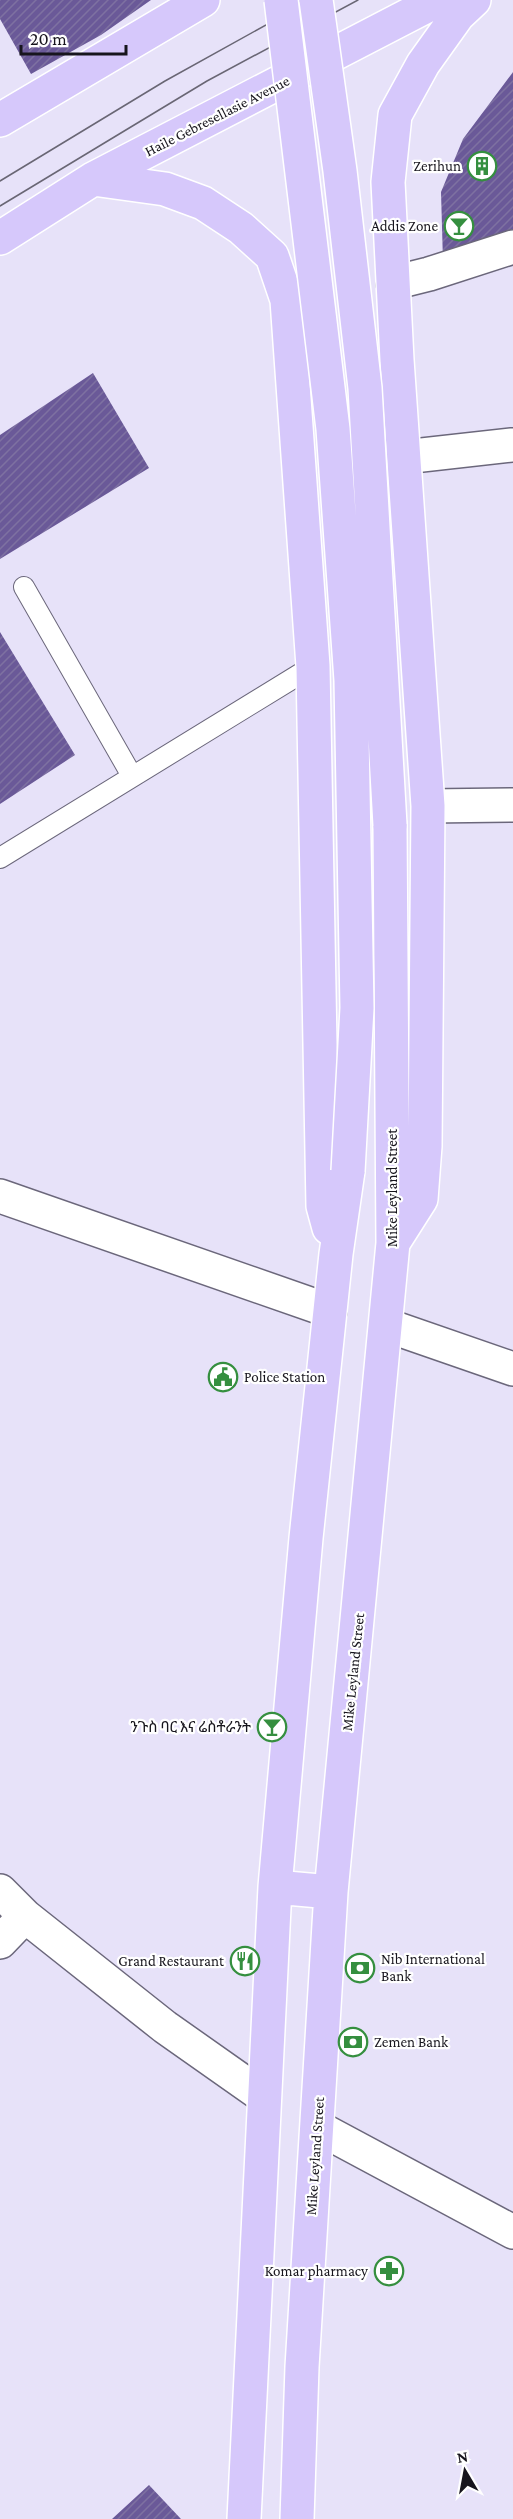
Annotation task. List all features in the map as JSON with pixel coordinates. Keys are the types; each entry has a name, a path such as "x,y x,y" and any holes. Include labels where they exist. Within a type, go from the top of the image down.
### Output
{"main road":[{"path":"150,30 178,0"},
{"path":"0,120 203,0"},
{"path":"244,2519 275,1887 302,1584 336,1254 348,1172 357,1008 351,680 333,429 281,0"},
{"name":"Mike Leyland Street","path":"297,2519 302,2367 331,1892 393,1243 390,825 365,388 340,171 316,0"},
{"name":"Haile Gebresellasie Avenue","path":"0,238 93,179 438,0"},
{"path":"393,1243 421,1199 425,1146 428,806 388,182 395,116 423,64 458,15 474,0"},
{"path":"93,179 165,189 203,203 241,228 272,256 287,300 313,666 323,1206 336,1254"},
{"path":"275,1887 331,1892"}],"street":[{"path":"393,283 513,247"},
{"path":"404,457 512,445"},
{"path":"428,806 513,805"},
{"path":"0,1196 330,1311"},
{"path":"386,1325 513,1369"},
{"path":"0,1891 25,1917 165,2027 263,2096"},
{"path":"0,1942 25,1917"},
{"path":"317,2127 513,2232"}],"lane":[{"path":"24,587 132,776"},
{"path":"0,858 313,666"}],"building":[{"path":"0,0 151,0 101,35 31,74 0,19"},
{"name":"Zerihun","path":"513,72 513,229 443,262 441,192 463,139"},
{"path":"93,373 149,468 0,559 0,435"},
{"path":"0,632 75,755 0,804"},
{"path":"149,2485 181,2519 112,2519"}],"tram line":[{"path":"0,181 165,81 311,0"},
{"path":"0,206 207,81 358,0"}],"place":[{"name":"Zerihun","path":"482,166"},
{"name":"Addis Zone","path":"459,226"},
{"name":"Police Station","path":"223,1377"},
{"name":"ንጉስ ባር እና ሬስቶራንት","path":"272,1727"},
{"name":"Grand Restaurant","path":"245,1961"},
{"name":"Nib International Bank","path":"360,1968"},
{"name":"Zemen Bank","path":"353,2042"},
{"name":"Komar pharmacy","path":"389,2271"}]}
